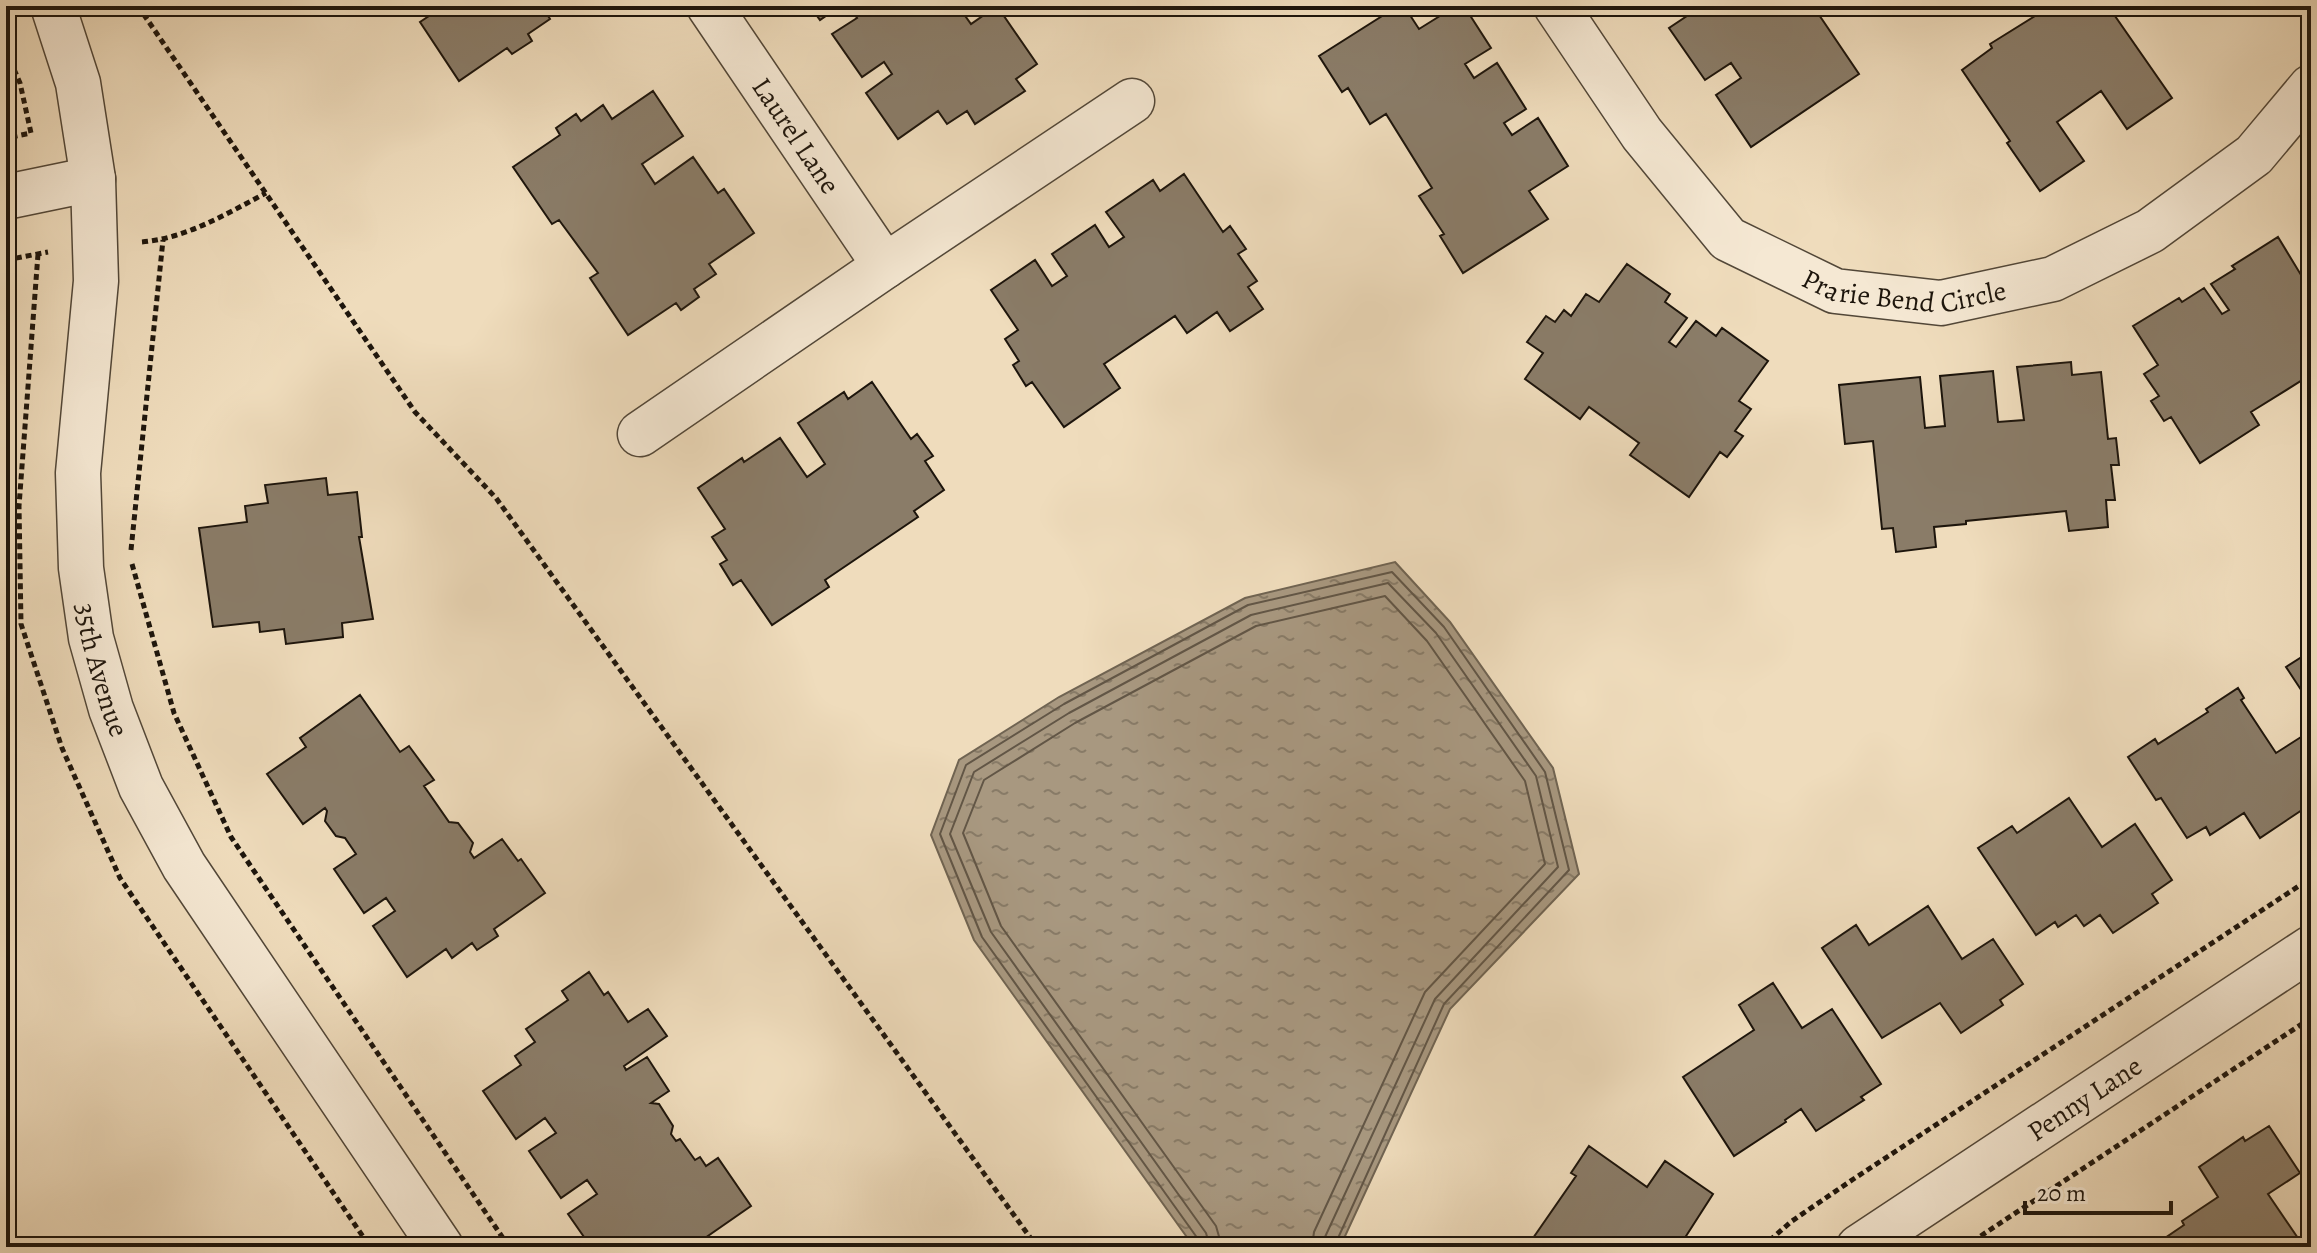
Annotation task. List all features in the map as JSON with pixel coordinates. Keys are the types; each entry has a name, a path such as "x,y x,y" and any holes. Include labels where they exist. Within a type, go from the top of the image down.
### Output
{"street":[{"name":"35th Avenue","path":"53,6 78,83 93,179 96,281 78,473 81,568 91,638 111,709 141,787 184,866 441,1247"},
{"name":"Laurel Lane","path":"709,6 885,266"},
{"name":"Prarie Bend Circle","path":"1556,6 1642,134 1728,239 1835,291 1941,303 2053,279 2150,231 2254,155 2311,87"},
{"path":"640,434 1132,101"},
{"path":"6,197 93,179"},
{"name":"Penny Lane","path":"1859,1247 2311,948"}],"path":[{"path":"138,6 415,412 496,498 1037,1247"},
{"path":"6,51 20,83 31,133 6,138"},
{"path":"6,260 45,252 163,240 208,223 266,193"},
{"path":"163,240 130,558 174,713 231,837 509,1247"},
{"path":"1762,1247 1792,1221 1865,1171 2311,878"},
{"path":"1964,1247 2311,1018"}],"water":[{"path":"1395,562 1450,622 1553,768 1579,874 1450,1009 1340,1247 1194,1247 974,940 931,835 959,760 1059,697 1245,598"}],"building":[{"path":"444,6 542,6 550,19 528,34 532,41 512,54 507,48 459,81 420,22"},
{"path":"810,6 840,6 820,20"},
{"path":"849,6 958,6 971,24 997,6 1037,64 1016,79 1025,91 975,124 967,111 947,124 938,111 898,139 866,93 892,74 884,62 862,77 832,34 857,18"},
{"path":"1398,6 1404,6 1419,29 1456,6 1464,6 1491,48 1465,64 1474,78 1497,63 1526,109 1504,123 1512,135 1538,118 1568,166 1529,191 1548,219 1463,273 1440,236 1444,234 1419,196 1432,188 1386,114 1370,124 1348,88 1342,92 1319,56"},
{"path":"1702,6 1813,6 1859,74 1751,147 1716,95 1741,78 1731,63 1705,80 1669,28"},
{"path":"2051,6 2108,6 2172,98 2127,129 2101,91 2057,122 2084,161 2040,191 1962,70 1992,48 1990,44"},
{"path":"653,91 683,136 642,164 655,184 693,157 718,193 724,189 754,233 709,264 716,274 694,289 699,297 681,310 676,303 628,335 590,278 598,273 559,220 552,224 513,167 560,135 556,128 576,114 581,121 603,105 612,119"},
{"path":"1184,174 1223,232 1230,226 1246,249 1238,254 1257,281 1248,287 1263,309 1230,331 1217,312 1187,333 1175,316 1104,364 1120,388 1064,427 1032,382 1026,386 1013,365 1019,361 1005,339 1018,330 991,290 1035,260 1052,286 1067,276 1052,254 1095,225 1109,247 1124,237 1106,212 1153,180 1160,191"},
{"path":"2278,237 2301,275 2311,269 2311,391 2304,379 2251,412 2259,425 2200,463 2171,417 2164,421 2151,401 2159,396 2144,374 2158,365 2133,326 2179,298 2182,302 2204,288 2222,314 2229,310 2211,284 2235,269 2232,266"},
{"path":"1627,264 1670,294 1665,302 1687,318 1669,342 1676,347 1696,321 1716,336 1722,328 1768,361 1739,401 1751,409 1735,431 1743,436 1727,457 1720,452 1689,497 1630,455 1639,443 1589,407 1580,419 1525,379 1543,353 1527,342 1546,316 1555,322 1564,310 1571,316 1586,294 1599,302"},
{"path":"2071,362 2072,375 2101,372 2108,439 2116,438 2119,465 2111,465 2115,500 2106,500 2108,527 2069,531 2066,511 1966,521 1966,524 1934,527 1936,547 1896,552 1893,528 1882,529 1873,441 1845,444 1839,385 1920,377 1925,428 1945,426 1940,376 1993,371 1998,422 2024,420 2017,367"},
{"path":"872,382 911,439 917,434 933,456 925,461 944,490 914,511 918,517 825,580 829,587 772,625 741,580 733,585 720,564 727,560 712,537 725,529 698,488 742,458 744,462 780,438 807,477 825,464 798,423 844,392 848,399"},
{"path":"326,478 328,495 357,492 362,537 359,537 373,619 342,623 343,637 286,644 284,629 260,632 259,622 213,627 199,528 247,522 245,506 268,503 265,485"},
{"path":"2311,651 2311,705 2286,667"},
{"path":"2238,688 2244,698 2241,700 2276,753 2301,737 2311,752 2311,804 2260,838 2244,813 2210,835 2206,827 2187,838 2161,798 2156,800 2128,757 2155,739 2158,744 2208,712 2206,709"},
{"path":"360,695 400,752 409,746 434,780 424,786 449,822 458,823 473,843 470,852 474,858 502,839 518,861 521,859 545,893 494,929 498,936 477,950 472,943 452,958 446,949 407,977 373,926 395,911 386,898 364,913 334,869 356,854 345,838 336,836 325,821 325,808 303,824 267,774 306,747 300,738"},
{"path":"2069,798 2102,847 2135,824 2172,880 2152,894 2158,903 2113,933 2100,915 2084,926 2076,915 2058,927 2055,922 2036,935 1978,848 2012,826 2017,833"},
{"path":"1928,906 1962,959 1993,939 2023,984 2000,1000 2003,1005 1961,1033 1940,1003 1882,1038 1822,948 1856,925 1869,945"},
{"path":"589,972 604,995 608,992 628,1022 648,1009 667,1036 624,1066 626,1070 647,1057 669,1091 651,1103 659,1104 673,1126 671,1134 676,1141 680,1139 695,1160 700,1157 706,1166 718,1158 751,1206 692,1247 591,1247 568,1214 597,1194 587,1180 561,1198 529,1151 556,1133 545,1118 516,1139 483,1091 521,1065 515,1056 535,1042 526,1029 568,1000 562,991"},
{"path":"1773,983 1802,1028 1832,1009 1881,1084 1861,1097 1864,1100 1816,1131 1801,1109 1734,1156 1683,1077 1754,1030 1739,1005"},
{"path":"2269,1126 2300,1173 2268,1194 2304,1247 2172,1247 2165,1238 2184,1225 2182,1221 2218,1197 2199,1167 2243,1137 2245,1141"},
{"path":"1589,1146 1647,1187 1665,1161 1713,1194 1679,1247 1539,1247 1531,1241 1576,1176 1571,1173"}]}
